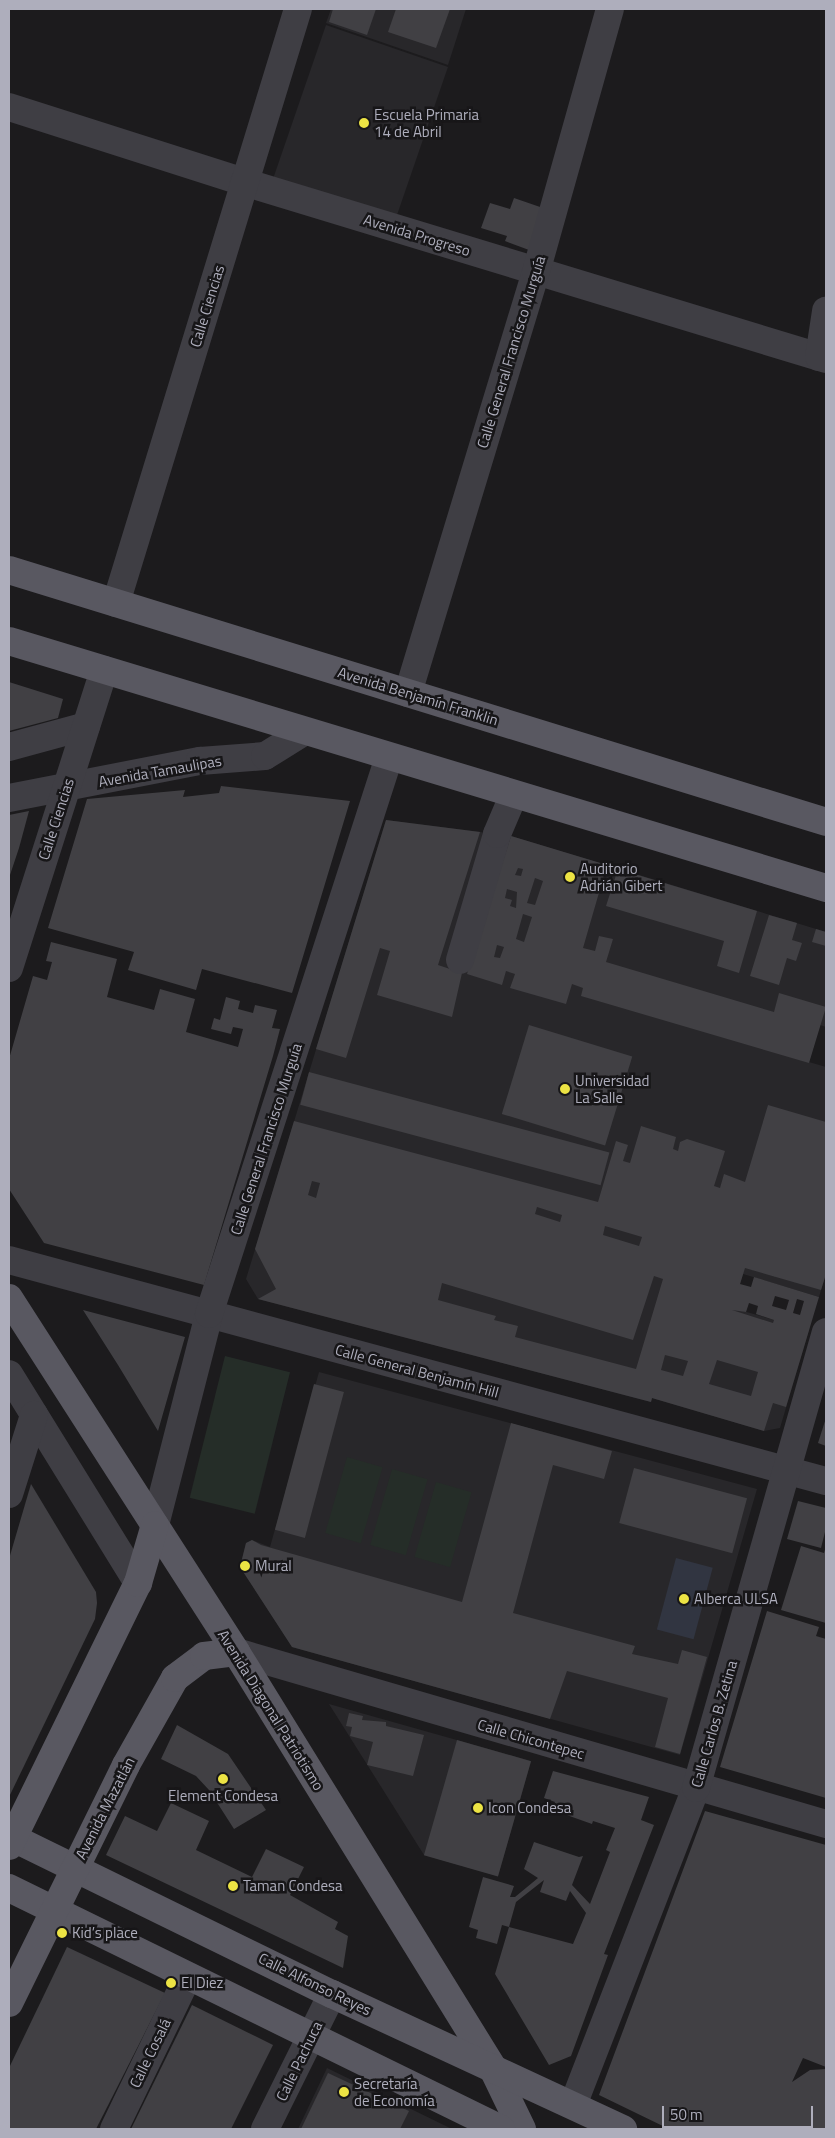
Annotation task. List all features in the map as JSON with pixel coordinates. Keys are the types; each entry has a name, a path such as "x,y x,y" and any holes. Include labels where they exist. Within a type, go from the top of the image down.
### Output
{"main road":[{"name":"Avenida Benjamín Franklin","path":"9,570 826,822"},
{"path":"9,641 826,888"},
{"name":"Avenida Diagonal Patriotismo","path":"9,1298 236,1652 492,2067 522,2129"},
{"path":"10,1840 138,1582 155,1526"},
{"name":"Avenida Mazatlán","path":"9,2003 75,1868 175,1678 204,1656 236,1652"},
{"name":"Calle Alfonso Reyes","path":"10,1840 75,1868 332,1994 623,2129"},
{"path":"9,1888 187,1978 501,2129"}],"street":[{"name":"Calle Ciencias","path":"116,603 298,9"},
{"name":"Calle General Francisco Murguía","path":"408,693 536,272 610,9"},
{"name":"Avenida Progreso","path":"9,107 244,182 823,358"},
{"path":"823,358 826,311"},
{"name":"Calle Ciencias","path":"9,968 104,670"},
{"path":"9,747 86,726"},
{"name":"Avenida Tamaulipas","path":"9,798 200,761 265,756 304,731"},
{"name":"Calle General Francisco Murguía","path":"155,1526 209,1314 389,757"},
{"path":"460,960 498,834 514,794"},
{"name":"Calle General Benjamín Hill","path":"9,1260 826,1481"},
{"name":"Calle Carlos B. Zetina","path":"573,2105 696,1788 826,1332"},
{"path":"9,1374 138,1582"},
{"path":"9,1494 34,1415"},
{"name":"Calle Chicontepec","path":"236,1652 696,1788 826,1824"},
{"name":"Calle Cosalá","path":"114,2129 187,1978"},
{"name":"Calle Pachuca","path":"265,2129 332,1994"}],"shaded area":[{"path":"331,9 466,9 448,65 326,23"},
{"name":"Escuela Primaria 14 de Abril","path":"326,25 448,67 396,219 274,177"},
{"name":"Universidad La Salle","path":"386,820 511,836 826,932 826,1027 820,1025 809,1062 826,1067 826,1274 819,1297 743,1274 733,1308 809,1330 780,1428 764,1431 652,1398 651,1402 258,1299 246,1279"},
{"path":"225,1356 290,1372 255,1514 190,1498"},
{"path":"319,1372 757,1489 680,1755 292,1647 240,1567 246,1543 252,1540 270,1547"},
{"path":"347,1457 383,1467 361,1543 325,1533"},
{"path":"392,1469 428,1479 406,1555 370,1545"},
{"path":"436,1482 472,1492 450,1567 415,1557"},
{"path":"329,1704 531,1761 498,1876 424,1855"},
{"name":"Secretaría de Economía","path":"327,2068 452,2129 298,2129"}],"water":[{"name":"Alberca ULSA","path":"676,1558 713,1568 694,1639 657,1629"}],"building":[{"path":"333,9 376,9 367,35 329,22"},
{"path":"396,9 450,9 436,48 388,32"},
{"path":"514,198 543,208 529,250 505,241 507,236 481,228 490,203 510,209"},
{"path":"9,682 63,699 58,718 9,731"},
{"path":"221,786 350,801 292,993 202,969 196,990 128,970 134,952 48,928 87,799 185,790 183,797 219,793"},
{"path":"29,811 19,848 9,878 9,815"},
{"path":"386,820 480,832 438,965 462,973 452,1017 377,995 390,951 380,948 346,1058 316,1049"},
{"path":"511,836 607,865 583,948 595,951 599,936 613,939 606,962 774,1012 779,993 826,1007 809,1063 581,996 583,988 572,984 566,1004 510,988 515,974 506,971 502,985 467,974","holes":["518,868 523,869 521,876 515,875","535,878 543,881 535,905 527,903","507,889 517,892 516,908 510,906 512,900 505,898","523,914 532,917 524,942 516,939","497,945 504,947 500,958 494,957"]},
{"path":"618,869 757,911 739,973 717,966 724,941 606,906"},
{"path":"769,915 797,923 792,940 802,943 796,961 787,958 779,985 750,976"},
{"path":"816,929 826,932 826,946 812,942"},
{"path":"51,942 117,959 107,997 154,1010 160,989 195,999 186,1032 238,1047 243,1029 233,1027 231,1034 211,1029 214,1018 220,1020 226,997 240,1001 238,1009 253,1013 255,1005 277,1010 272,1028 280,1029 273,1056 204,1285 44,1243 9,1189 9,1059 33,976 47,980 52,962 46,961"},
{"path":"529,1025 632,1057 605,1146 502,1114"},
{"path":"309,1072 609,1152 601,1185 300,1105"},
{"path":"768,1105 826,1122 826,1274 821,1290 745,1268 740,1284 751,1287 754,1277 819,1297 786,1407 773,1403 764,1431 652,1398 651,1402 258,1299 276,1289 255,1249 294,1121 598,1202 616,1141 628,1145 623,1161 630,1163 641,1126 676,1137 673,1149 678,1151 680,1142 687,1139 725,1151 714,1186 720,1188 724,1174 745,1182","holes":["312,1181 320,1183 316,1198 308,1195","537,1207 562,1215 560,1222 535,1214","605,1226 642,1237 639,1246 603,1235","654,1276 663,1279 636,1369 515,1337 518,1326 494,1320 496,1316 438,1300 442,1283 633,1340","775,1296 789,1300 786,1310 772,1306","797,1299 804,1301 800,1315 793,1313","749,1303 758,1306 756,1314 774,1320 773,1323 732,1310 746,1312","665,1355 688,1361 683,1376 661,1370","717,1360 758,1372 751,1396 709,1384"]},
{"path":"83,1310 185,1337 158,1431 118,1365"},
{"path":"314,1384 344,1392 305,1538 275,1530"},
{"path":"826,1418 826,1446 818,1443"},
{"path":"511,1423 612,1451 604,1479 553,1465 513,1613 635,1646 632,1654 678,1664 682,1650 707,1657 680,1754 655,1747 668,1698 567,1671 550,1719 292,1647 240,1567 246,1543 252,1540 261,1545 462,1602"},
{"path":"634,1468 747,1498 732,1553 619,1523"},
{"path":"31,1484 96,1592 97,1603 95,1619 9,1797 9,1559"},
{"path":"798,1501 826,1508 826,1528 821,1548 787,1539"},
{"path":"801,1546 824,1553 826,1546 826,1623 781,1610"},
{"path":"767,1611 819,1627 816,1636 826,1639 826,1798 720,1767"},
{"path":"349,1713 363,1716 362,1720 386,1722 386,1726 424,1735 413,1776 367,1765 373,1742 350,1736 352,1727 346,1726"},
{"name":"Element Condesa","path":"177,1725 228,1754 266,1810 234,1829 209,1790 196,1776 161,1759"},
{"name":"Icon Condesa","path":"457,1740 531,1761 498,1877 424,1855"},
{"path":"553,1771 649,1797 641,1820 654,1825 604,1954 608,1955 571,2056 549,2065 495,1974 509,1927 502,1925 497,1944 476,1938 478,1930 469,1927 483,1877 514,1886 510,1897 515,1897 538,1878 524,1869 534,1842 579,1857 583,1856 572,1885 590,1904 610,1852 606,1850 615,1828 593,1821 592,1824 561,1813 553,1806 555,1802 544,1798","holes":["544,1880 540,1892 566,1901 570,1891 586,1913 573,1944 509,1927 516,1902"]},
{"name":"Taman Condesa","path":"171,1803 209,1821 196,1850 252,1877 266,1849 304,1867 290,1895 338,1922 335,1929 348,1936 343,1968 106,1855 125,1816 157,1831"},
{"path":"705,1811 826,1845 826,2067 803,2058 792,2082 810,2070 826,2069 826,2129 669,2129 599,2095"},
{"path":"67,1947 165,1993 96,2129 9,2129 9,2068"},
{"path":"192,2005 273,2045 231,2129 131,2129"},
{"name":"Secretaría de Economía","path":"328,2073 409,2111 400,2129 301,2129"}],"place":[{"name":"Escuela Primaria 14 de Abril","path":"364,123"},
{"name":"Auditorio Adrián Gibert","path":"570,877"},
{"name":"Universidad La Salle","path":"565,1089"},
{"name":"Mural","path":"245,1566"},
{"name":"Alberca ULSA","path":"684,1599"},
{"name":"Element Condesa","path":"223,1779"},
{"name":"Icon Condesa","path":"478,1808"},
{"name":"Taman Condesa","path":"233,1886"},
{"name":"Kid’s place","path":"62,1933"},
{"name":"El Diez","path":"171,1983"},
{"name":"Secretaría de Economía","path":"344,2092"}]}
